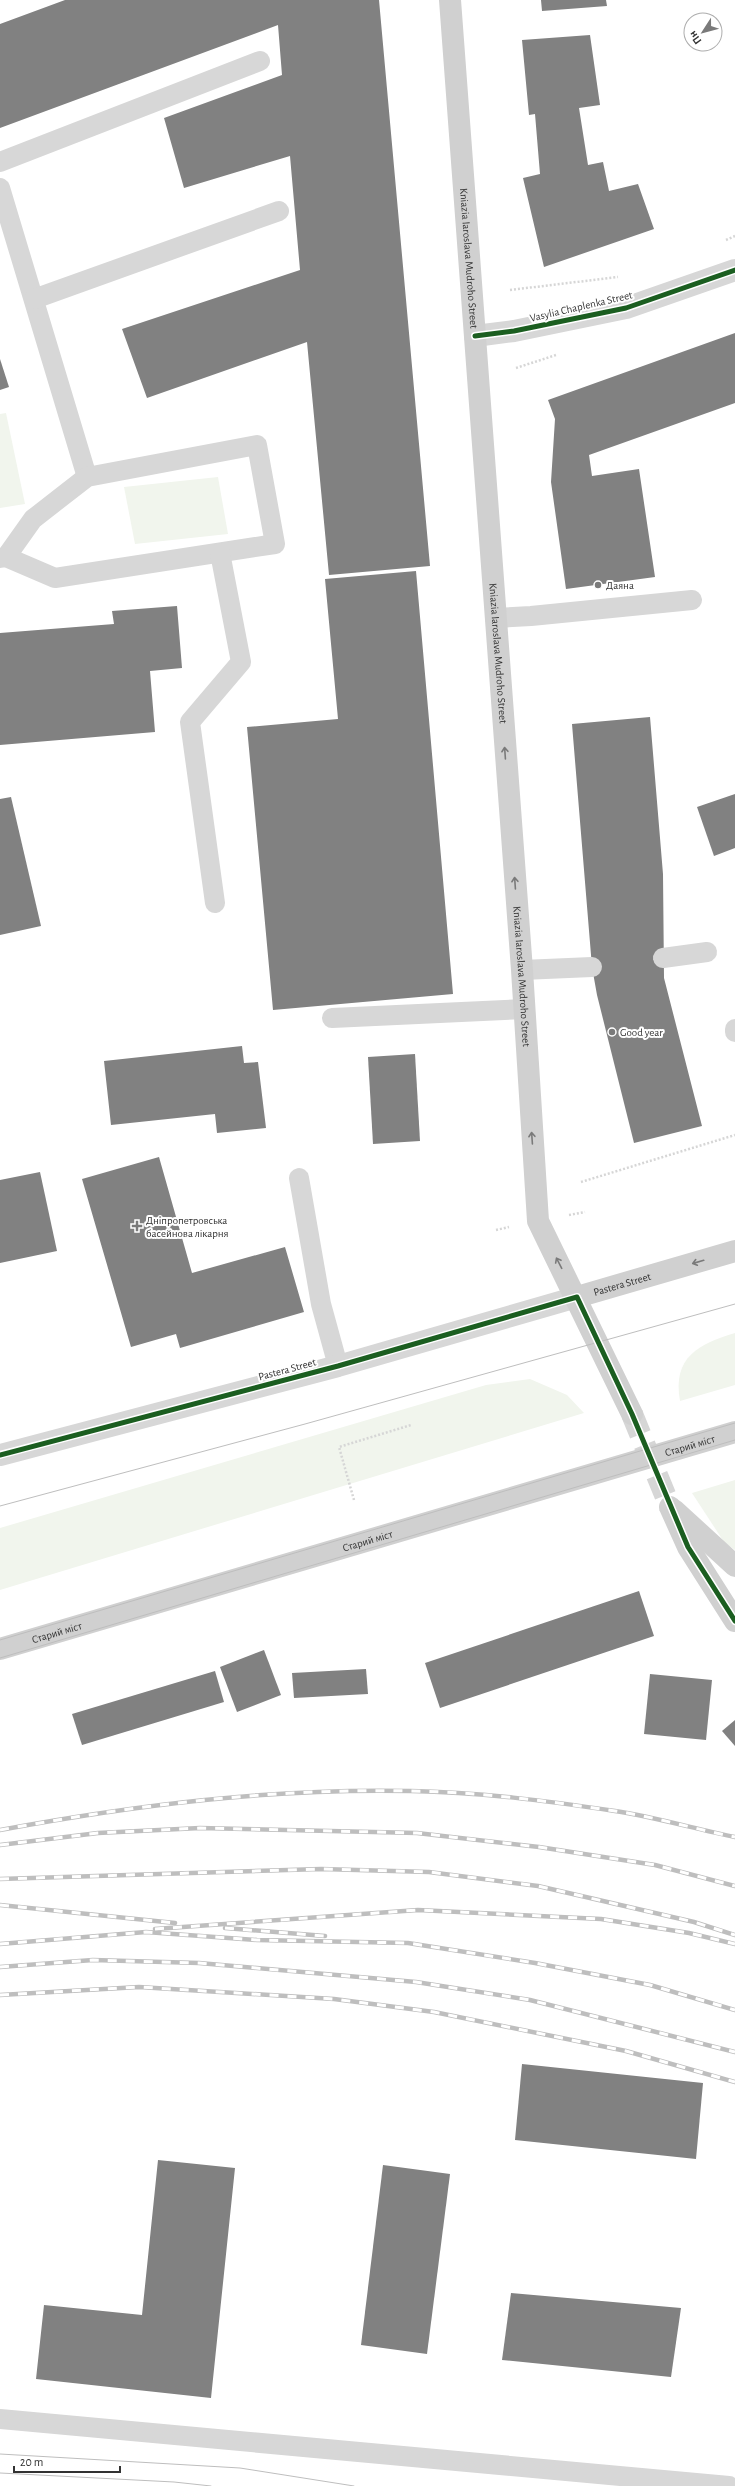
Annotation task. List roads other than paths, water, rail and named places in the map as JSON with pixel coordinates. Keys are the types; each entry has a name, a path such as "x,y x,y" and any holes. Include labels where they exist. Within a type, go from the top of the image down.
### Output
{"main road":[{"name":"Kniazia Iaroslava Mudroho Street","path":"450,0 522,970 538,1222 577,1297 632,1414"},
{"name":"Pastera Street","path":"577,1297 735,1251"},
{"name":"Старий міст","path":"0,1649 735,1432"},
{"path":"735,1566 670,1507 688,1547 735,1621"}],"street":[{"name":"Vasylia Chaplenka Street","path":"475,336 514,332 626,308 735,270"},
{"name":"Pastera Street","path":"0,1455 338,1366 577,1297"}],"lane":[{"path":"0,162 260,61"},
{"path":"0,188 87,477"},
{"path":"34,299 279,211"},
{"path":"257,444 275,544 55,578 3,558 32,519 87,477 257,444"},
{"path":"215,903 190,722 241,662 220,553"},
{"path":"495,618 692,600"},
{"path":"663,958 707,952"},
{"path":"522,970 592,967"},
{"path":"332,1018 524,1009"},
{"path":"299,1178 321,1304 338,1366"},
{"path":"0,2419 729,2486"}],"tunnel":[{"path":"632,1414 670,1507"}],"tram line":[{"path":"0,1506 305,1424 735,1304"},
{"path":"0,1640 735,1423"},
{"path":"0,1658 735,1440"},
{"path":"0,2454 240,2468 354,2486"},
{"path":"0,2473 174,2482 211,2486"}],"railway":[{"path":"0,1830 153,1806 256,1795 308,1792 411,1791 488,1795 590,1807 645,1816 735,1837"},
{"path":"0,1845 98,1833 200,1828 417,1833 539,1847 655,1865 735,1886"},
{"path":"0,1879 321,1869 429,1872 538,1886 694,1922 735,1935"},
{"path":"0,1905 175,1923"},
{"path":"155,1929 418,1910 601,1919 689,1933 735,1944"},
{"path":"225,1928 325,1936"},
{"path":"0,1944 146,1932 257,1940 408,1943 535,1963 650,1985 735,2010"},
{"path":"0,1967 93,1960 199,1963 416,1982 530,2000 735,2052"},
{"path":"0,1995 139,1987 334,1999 434,2012 626,2051 735,2082"}],"place":[{"name":"Даяна","path":"598,585"},
{"name":"Good year","path":"612,1032"},
{"name":"Дніпропетровська басейнова лікарня","path":"137,1226"}]}
